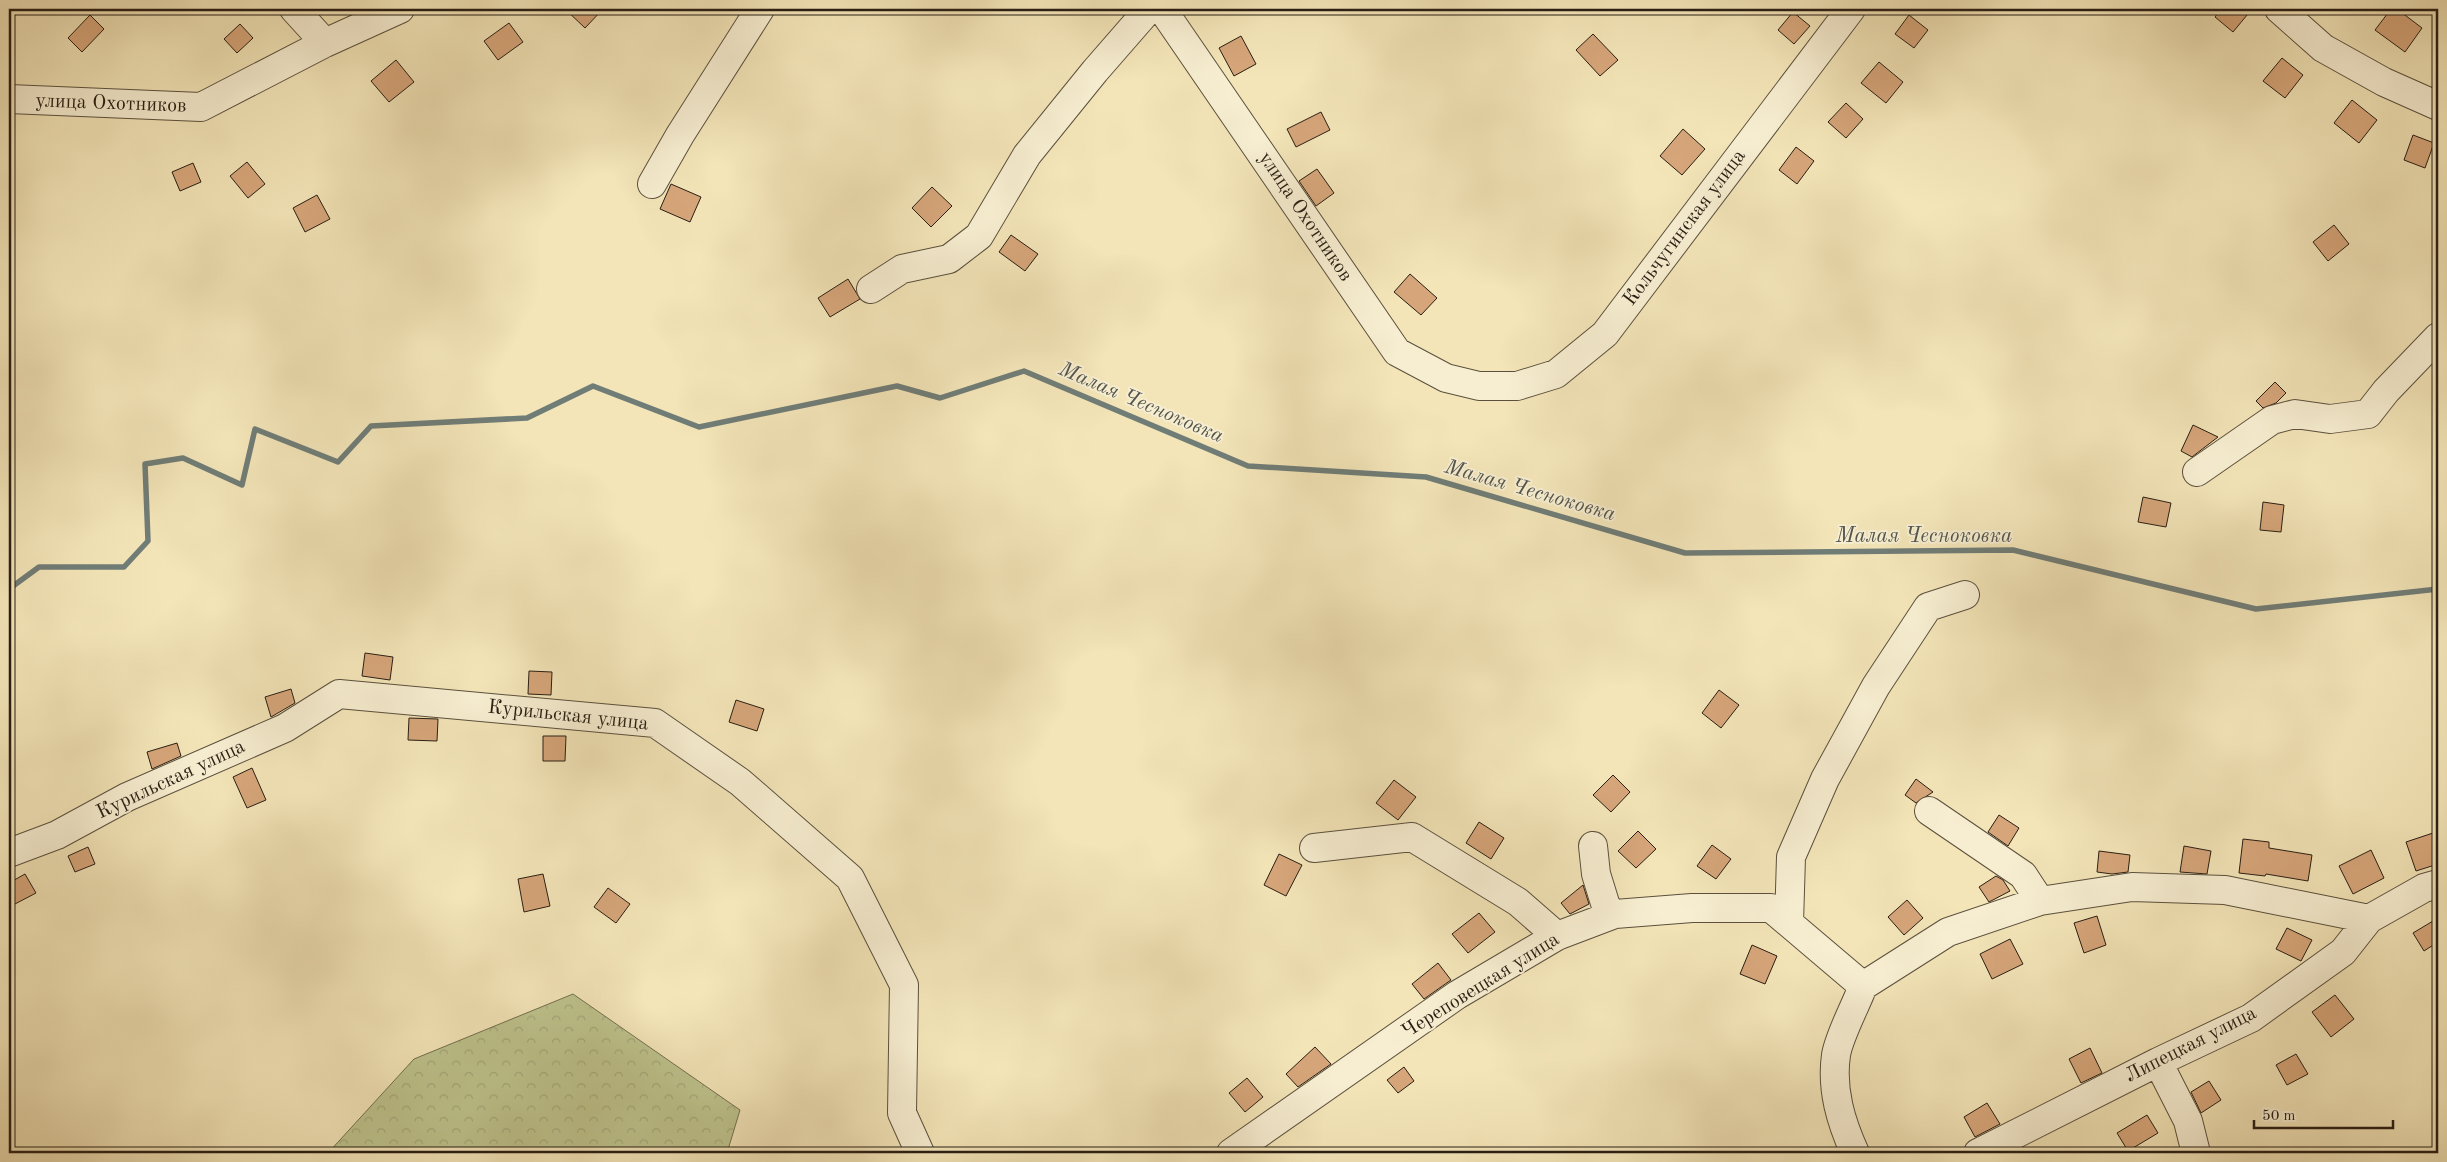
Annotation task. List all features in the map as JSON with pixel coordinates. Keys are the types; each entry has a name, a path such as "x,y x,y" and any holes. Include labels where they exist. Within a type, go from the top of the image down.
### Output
{"street":[{"path":"294,9 325,43"},
{"name":"улица Охотников","path":"9,99 201,107 325,43 400,9"},
{"path":"652,184 680,134 760,9"},
{"path":"871,289 902,269 949,259 978,236 1027,155 1095,71 1150,9"},
{"name":"улица Охотников","path":"1162,9 1397,352 1446,378 1479,386"},
{"name":"Кольчугинская улица","path":"1479,386 1517,386 1556,374 1605,334 1851,9"},
{"path":"2279,9 2323,48 2384,82 2438,106"},
{"path":"2197,472 2272,420 2295,414 2330,419 2368,414 2386,390 2438,337"},
{"path":"1789,924 1791,858 1830,771 1876,686 1928,607 1965,595"},
{"name":"Курильская улица","path":"9,854 57,835 127,797 285,728 339,694 654,722 740,782 850,878 904,985 902,1113 920,1153"},
{"path":"1929,811 2023,875 2040,901"},
{"path":"1314,848 1412,837 1518,902 1557,936"},
{"path":"1592,846 1596,874 1609,916"},
{"name":"Липецкая улица","path":"1978,1153 2158,1062 2251,1018 2343,952 2369,920 2424,888 2438,884"},
{"path":"1855,1153 1843,1126 1834,1084 1836,1054 1863,986 1948,932 2040,901 2132,887 2225,890 2369,920"},
{"name":"Череповецкая улица","path":"1231,1153 1457,995 1557,936 1609,916 1692,908 1771,908 1863,986"},
{"path":"2158,1062 2188,1121 2196,1153"}],"green space":[{"path":"573,994 740,1110 727,1153 328,1153 414,1059"}],"building":[{"path":"565,9 603,9 585,28"},
{"path":"2221,9 2252,9 2233,32 2215,17"},
{"path":"2391,9 2397,9 2422,28 2405,52 2375,30"},
{"path":"1793,12 1810,26 1794,44 1778,30"},
{"path":"90,15 104,29 82,52 68,38"},
{"path":"1909,15 1928,30 1914,48 1895,34"},
{"path":"509,23 523,42 498,60 484,41"},
{"path":"240,24 253,38 237,53 224,39"},
{"path":"1593,34 1618,60 1600,76 1576,50"},
{"path":"1241,36 1256,64 1234,76 1219,48"},
{"path":"2282,58 2303,75 2285,98 2263,81"},
{"path":"396,60 414,82 389,102 371,81"},
{"path":"1879,62 1903,82 1886,103 1861,83"},
{"path":"2352,100 2377,120 2359,143 2334,123"},
{"path":"1846,103 1863,119 1846,138 1828,122"},
{"path":"1321,112 1330,130 1296,147 1287,129"},
{"path":"1683,129 1705,149 1682,175 1660,156"},
{"path":"2413,135 2434,143 2425,168 2404,160"},
{"path":"1796,147 1814,161 1797,184 1779,170"},
{"path":"247,162 265,184 248,198 230,176"},
{"path":"193,163 201,182 180,191 172,172"},
{"path":"1317,169 1334,193 1316,206 1299,181"},
{"path":"671,184 701,197 690,222 660,209"},
{"path":"932,187 952,206 931,227 912,208"},
{"path":"317,195 330,219 305,232 293,208"},
{"path":"2334,225 2349,244 2328,261 2313,242"},
{"path":"1011,235 1038,254 1025,271 999,252"},
{"path":"1410,274 1437,298 1421,315 1394,292"},
{"path":"848,279 860,299 830,317 818,298"},
{"path":"2275,382 2286,393 2276,403 2263,408 2256,401"},
{"path":"2193,425 2218,437 2192,457 2181,451"},
{"path":"2143,497 2171,503 2166,527 2138,522"},
{"path":"2263,502 2284,505 2281,532 2260,530"},
{"path":"365,653 393,657 390,680 362,676"},
{"path":"529,671 552,672 551,695 528,694"},
{"path":"291,689 295,703 271,717 265,697"},
{"path":"1719,690 1739,705 1721,728 1702,713"},
{"path":"736,700 764,709 757,731 729,722"},
{"path":"409,718 438,719 437,741 408,740"},
{"path":"543,736 566,736 565,761 543,761"},
{"path":"177,743 181,756 152,769 147,752"},
{"path":"252,768 266,800 247,808 233,777"},
{"path":"1613,775 1630,792 1611,812 1593,795"},
{"path":"1916,779 1933,792 1916,803 1905,795"},
{"path":"1394,780 1416,797 1398,820 1376,803"},
{"path":"1999,815 2019,828 2008,846 1988,832"},
{"path":"1479,822 1504,838 1491,859 1466,843"},
{"path":"1638,831 1656,849 1636,868 1618,851"},
{"path":"2433,833 2438,849 2438,864 2416,871 2406,842"},
{"path":"2243,839 2269,842 2269,848 2312,855 2308,881 2266,874 2265,876 2239,873"},
{"path":"1712,845 1731,859 1716,879 1697,866"},
{"path":"2184,846 2211,851 2207,874 2180,872"},
{"path":"88,847 95,864 75,872 68,856"},
{"path":"2371,850 2384,878 2353,894 2339,866"},
{"path":"2099,851 2130,855 2128,872 2112,874 2097,872"},
{"path":"1279,854 1302,865 1286,896 1264,885"},
{"path":"25,874 36,893 13,905 9,898 9,883"},
{"path":"543,874 550,906 524,912 518,879"},
{"path":"1996,876 2003,880 2010,891 1989,902 1979,887"},
{"path":"1583,885 1589,904 1570,914 1561,903"},
{"path":"608,888 630,904 616,923 594,907"},
{"path":"1907,900 1923,918 1904,935 1888,917"},
{"path":"1479,913 1495,932 1468,953 1452,934"},
{"path":"2097,916 2106,945 2084,953 2074,923"},
{"path":"2438,918 2438,942 2424,951 2413,933"},
{"path":"2287,928 2312,940 2301,961 2276,949"},
{"path":"2010,939 2023,964 1992,979 1980,954"},
{"path":"1752,945 1777,956 1765,984 1740,974"},
{"path":"1438,963 1451,980 1424,999 1412,984"},
{"path":"2335,995 2354,1019 2331,1037 2312,1012"},
{"path":"1315,1047 1331,1064 1298,1087 1286,1074"},
{"path":"2090,1048 2102,1073 2081,1083 2069,1059"},
{"path":"2296,1054 2308,1074 2287,1085 2276,1065"},
{"path":"1404,1067 1414,1081 1398,1093 1387,1080"},
{"path":"1247,1078 1263,1097 1245,1112 1229,1093"},
{"path":"2209,1081 2221,1100 2201,1113 2191,1092"},
{"path":"1987,1103 2000,1124 1975,1137 1964,1117"},
{"path":"2147,1115 2158,1133 2128,1151 2117,1133"}],"waterway":[{"name":"Малая Чесноковка","path":"9,589 39,567 124,567 148,541 145,464 183,458 242,485 255,429 338,462 371,426 527,418 593,386 699,427 897,386 940,398 1024,371 1248,466 1426,477 1685,553 2013,550 2256,609 2438,589"}]}
